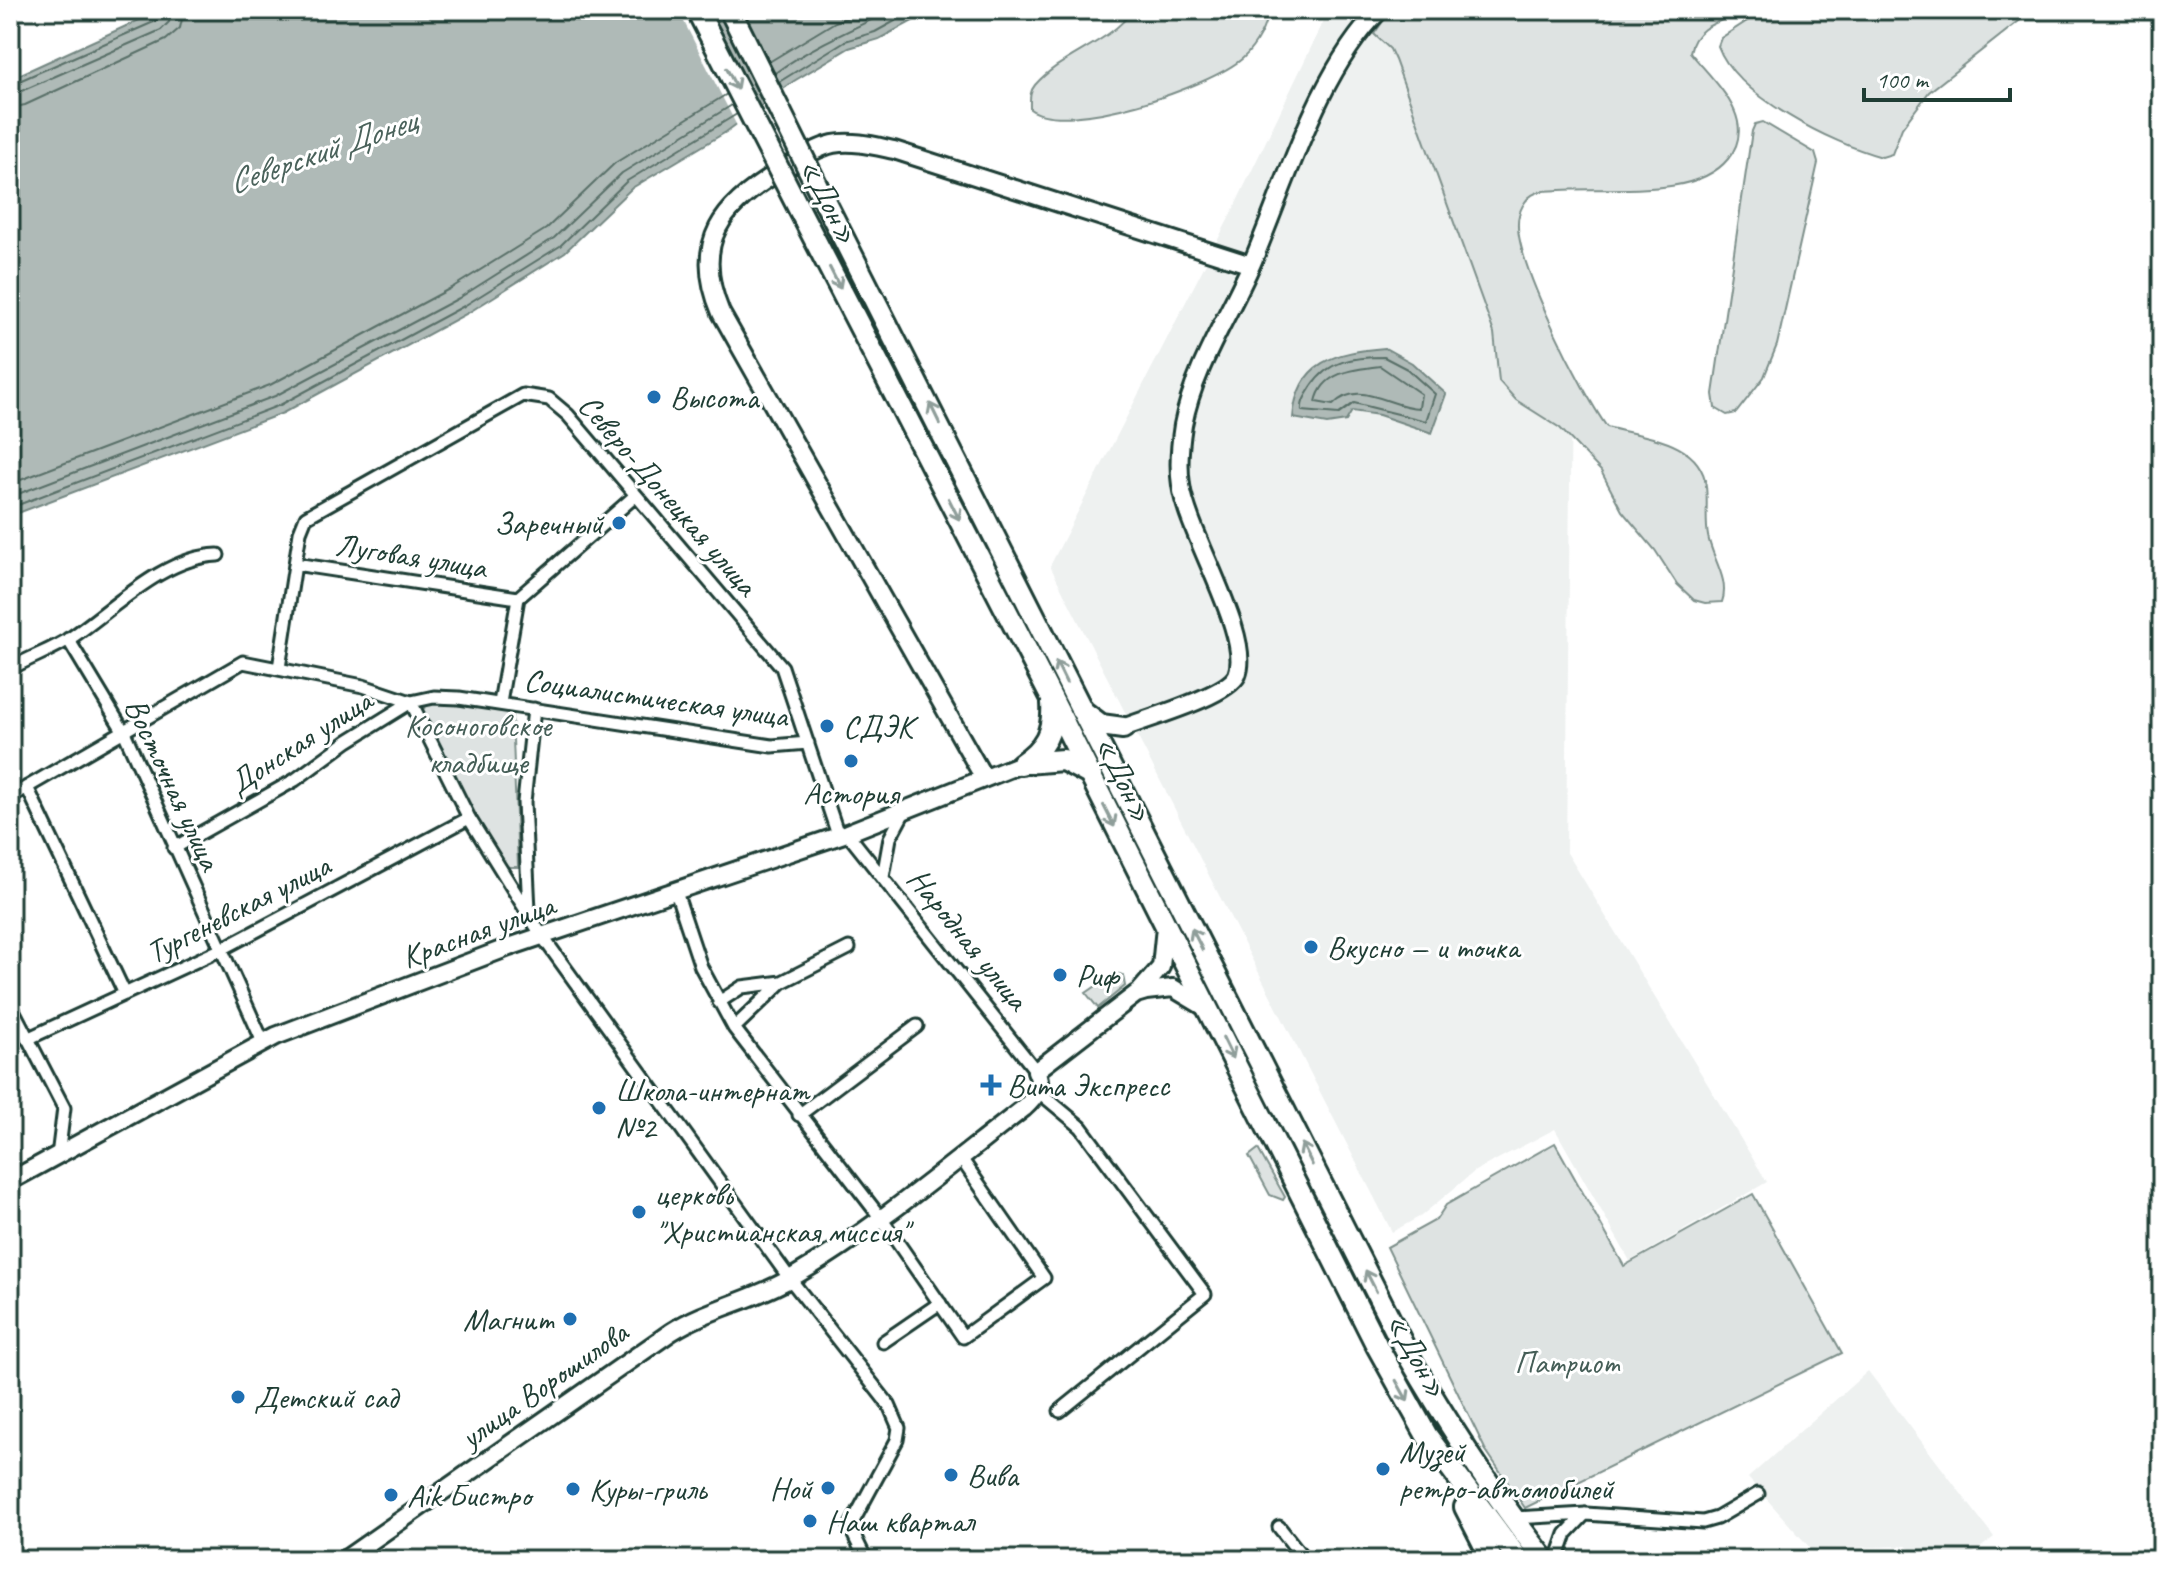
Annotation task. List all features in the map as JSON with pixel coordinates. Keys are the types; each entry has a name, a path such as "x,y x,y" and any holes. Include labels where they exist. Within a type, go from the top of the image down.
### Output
{"highway":[{"name":"«Дон»","path":"697,10 1052,699 1210,1010 1319,1234 1427,1436 1519,1560"},
{"name":"«Дон»","path":"730,10 918,381 1078,708 1260,1057 1408,1355 1512,1518 1545,1560"},
{"path":"1021,764 1037,753 1048,738 1053,718 1052,699"},
{"path":"1078,708 1101,725 1123,728"},
{"path":"1109,767 1109,744 1123,728"},
{"path":"1021,764 1054,758 1074,764 1089,774"},
{"path":"1427,1436 1492,1560"}],"main road":[{"path":"1123,728 1223,689 1231,684 1240,663 1226,608 1185,504 1179,464 1183,424 1194,389 1342,56 1380,10"},
{"path":"984,778 721,313 710,280 715,231 734,203 760,183 818,149 835,144 861,144 894,150 1251,265"},
{"name":"Красная улица","path":"10,1181 263,1042 542,936 843,834 1021,764"},
{"name":"улица Ворошилова","path":"344,1560 678,1327 790,1279 880,1217 1024,1108 1038,1082 1136,994 1161,967 1165,925"},
{"path":"1136,994 1173,988 1210,1010"}],"street":[{"name":"Северо-Донецкая улица","path":"295,564 303,521 523,395 549,399 568,415 782,667 843,834"},
{"path":"500,703 518,598 635,496"},
{"path":"10,669 68,639 167,571 191,559 218,555"},
{"path":"279,668 295,564"},
{"name":"Луговая улица","path":"295,564 518,598"},
{"name":"Восточная улица","path":"68,639 124,732 263,1042"},
{"name":"Социалистическая улица","path":"10,797 237,665 250,663 363,686 411,702 434,697 500,703 772,746 808,743"},
{"path":"411,702 469,818 542,936 790,1279 889,1405 899,1428 897,1440 850,1527 866,1560"},
{"name":"Донская улица","path":"174,848 295,780 348,741 411,702"},
{"path":"530,916 524,802 534,709"},
{"path":"27,787 125,994"},
{"path":"883,877 890,838 906,809"},
{"name":"Тургеневская улица","path":"27,1039 222,949 469,818"},
{"name":"Народная улица","path":"843,834 883,877 1038,1082 1081,1127 1205,1294 1060,1411"},
{"path":"676,892 701,967 734,1028 880,1217 963,1337 1044,1278 960,1157"},
{"path":"734,1028 782,982 849,948"},
{"path":"719,1002 742,987 782,982"},
{"path":"10,1004 65,1112 58,1156"},
{"path":"799,1115 917,1026"},
{"path":"883,1342 940,1303"},
{"path":"1512,1518 1586,1514 1703,1522 1717,1518 1758,1494"},
{"path":"1557,1560 1566,1534 1586,1514"},
{"path":"1279,1527 1305,1560"}],"shaded area":[{"path":"1329,10 1375,10 1571,389 1566,851 1767,1182 1630,1261 1555,1129 1475,1171 1421,1216 1392,1232 1050,566 1229,218"},
{"path":"1868,1371 1994,1537 1965,1560 1927,1560 1906,1546 1811,1549 1748,1478"}],"green space":[{"path":"1133,10 1268,10 1263,29 1248,53 1226,70 1201,82 1171,94 1105,112 1048,116 1030,109 1032,90 1046,74 1111,32"},
{"path":"1391,10 1746,10 1704,29 1693,42 1690,52 1721,89 1736,116 1739,130 1737,144 1728,159 1713,172 1673,186 1538,192 1525,201 1518,223 1528,267 1552,327 1607,427 1668,443 1693,459 1702,471 1706,486 1708,536 1724,586 1722,602 1694,600 1677,584 1655,550 1622,511 1601,471 1560,428 1516,400 1499,381 1494,333 1395,60 1390,49 1374,34"},
{"path":"1764,10 2033,10 1929,92 1902,128 1892,154 1882,157 1838,141 1788,115 1744,83 1728,65 1718,46 1721,38"},
{"path":"1763,122 1815,153 1818,163 1777,345 1764,377 1736,413 1727,415 1715,408 1713,394 1752,131 1755,124"},
{"name":"Косоноговское кладбище","path":"430,703 504,709 512,713 518,867 504,867 469,810 422,710"},
{"path":"1115,973 1123,975 1125,986 1098,1008 1086,993"},
{"name":"Патриот","path":"1555,1143 1624,1266 1753,1194 1842,1353 1525,1508 1485,1449 1387,1247 1436,1220 1446,1205"},
{"path":"1258,1149 1285,1197 1283,1200 1270,1195 1249,1156"}],"water":[{"name":"Северский Донец","path":"161,10 933,10 879,39 849,48 794,81 726,132 632,188 565,252 468,313 283,413 10,516 10,79"},
{"path":"1385,348 1412,363 1446,394 1432,433 1379,415 1352,411 1346,421 1327,424 1293,418 1302,384 1322,363 1351,353"}],"pier":[{"path":"678,10 710,10 761,111 738,128"}],"place":[{"name":"Высота","path":"654,397"},
{"name":"Заречный","path":"619,523"},
{"name":"СДЭК","path":"827,726"},
{"name":"Астория","path":"851,761"},
{"name":"Вкусно — и точка","path":"1311,947"},
{"name":"Риф","path":"1060,975"},
{"name":"Вита Экспресс","path":"991,1085"},
{"name":"Школа-интернат №2","path":"599,1108"},
{"name":"церковь \"Христианская миссия\"","path":"639,1212"},
{"name":"Магнит","path":"570,1319"},
{"name":"Детский сад","path":"238,1397"},
{"name":"Музей ретро-автомобилей","path":"1383,1469"},
{"name":"Вива","path":"951,1475"},
{"name":"Ной","path":"828,1488"},
{"name":"Куры-гриль","path":"573,1489"},
{"name":"Aik Бистро","path":"391,1495"},
{"name":"Наш квартал","path":"810,1521"}]}
